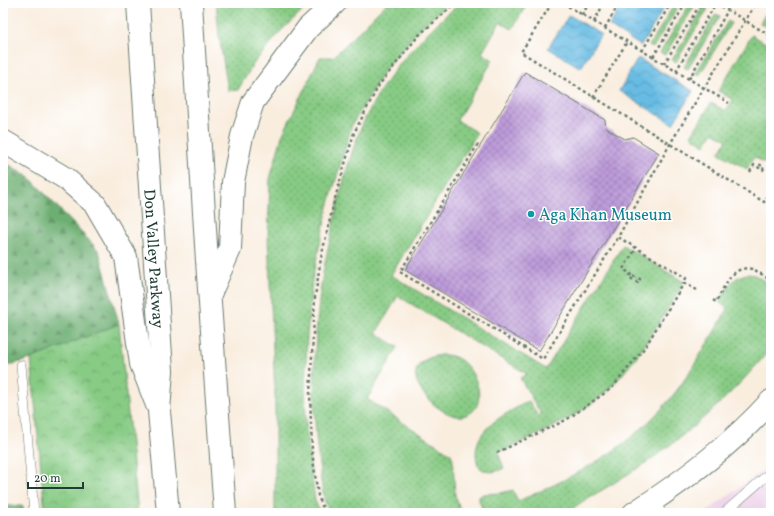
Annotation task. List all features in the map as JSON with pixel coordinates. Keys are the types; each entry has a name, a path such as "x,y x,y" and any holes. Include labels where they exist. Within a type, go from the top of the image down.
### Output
{"main road":[{"name":"Don Valley Parkway","path":"138,3 162,371 159,411 168,513"},
{"path":"191,3 226,513"},
{"path":"210,295 230,249 233,182 242,136 253,102 308,28 335,3"},
{"path":"3,141 65,178 95,204 126,257 141,364 159,411"},
{"path":"634,513 657,507 771,401"}],"lane":[{"path":"21,365 34,513"},
{"path":"724,513 771,472"}],"path":[{"path":"325,513 318,496 312,452 310,394 315,298 321,258 334,202 354,133 378,85 419,35 456,3"},
{"path":"552,3 521,52 764,202 771,191"},
{"path":"563,3 729,103"},
{"path":"582,15 589,3"},
{"path":"594,22 604,3"},
{"path":"605,28 619,3"},
{"path":"642,51 671,3"},
{"path":"653,57 686,3"},
{"path":"664,64 701,3"},
{"path":"676,71 716,3 769,35"},
{"path":"478,144 400,272 543,359 618,237 670,144 756,3"},
{"path":"689,79 728,10"},
{"path":"593,97 627,42"},
{"path":"750,172 754,165 762,170 764,167 757,162"},
{"path":"498,453 566,420 612,388 645,347 684,283 686,278 618,237"},
{"path":"633,276 640,279 638,283 629,277 631,274 623,269 635,250"},
{"path":"713,300 716,302 732,274 741,269 752,269 771,280"},
{"path":"684,283 697,290"}],"shaded area":[{"path":"771,464 771,513 704,513 706,512"}],"green space":[{"path":"216,3 310,3 281,31 254,63 238,90 228,91 219,35"},
{"path":"387,3 448,3 419,29 385,69 352,125 328,207 312,280 307,336 305,390 306,425 315,500 320,513 275,513 275,394 268,238 270,179 282,136 320,57 333,57"},
{"path":"460,3 528,3 512,29 500,22 482,53 493,60 457,120 477,133 391,275 546,369 623,245 684,282 632,363 611,387 586,408 543,432 498,453 504,468 491,472 481,469 478,466 476,453 478,443 483,433 499,418 529,401 538,416 541,414 520,378 527,374 398,296 376,333 398,347 367,399 451,454 453,459 455,495 461,513 332,513 326,504 321,483 315,424 314,383 317,321 322,279 342,186 363,123 387,81 421,39"},
{"path":"675,3 680,3 653,48 649,46"},
{"path":"690,3 696,3 665,55 660,53"},
{"path":"771,4 771,30 760,23"},
{"path":"704,7 708,9 676,62 672,60"},
{"path":"716,14 720,16 688,69 684,67"},
{"path":"728,21 731,23 699,76 695,74"},
{"path":"752,35 767,44 771,37 771,156 766,164 754,157 747,169 719,153 727,140 713,132 705,145 691,136 711,103 726,111 733,100 718,91"},
{"path":"3,161 29,177 99,251 119,324 31,359 3,367"},
{"path":"749,274 755,275 771,285 771,348 742,381 710,412 676,441 640,467 582,502 568,513 484,513 479,500 479,497 483,494 501,493 513,490 518,501 566,479 589,466 632,437 651,420 669,401 685,379 728,309 719,302 728,288 738,277"},
{"path":"119,324 138,513 45,513 31,359"},
{"path":"440,355 453,356 463,362 470,369 475,378 479,398 477,406 471,412 462,416 452,415 441,410 421,391 416,380 417,369 424,361"},
{"path":"3,468 6,506 23,506 24,513 3,513"}],"water":[{"path":"623,3 667,3 641,46 609,26"},
{"path":"569,15 601,34 581,68 548,48"},
{"path":"638,58 693,91 673,124 619,91"}],"building":[{"name":"Aga Khan Museum","path":"525,72 605,120 606,128 625,139 633,137 659,153 539,351 405,270"}],"place":[{"name":"Aga Khan Museum","path":"531,214"}]}
